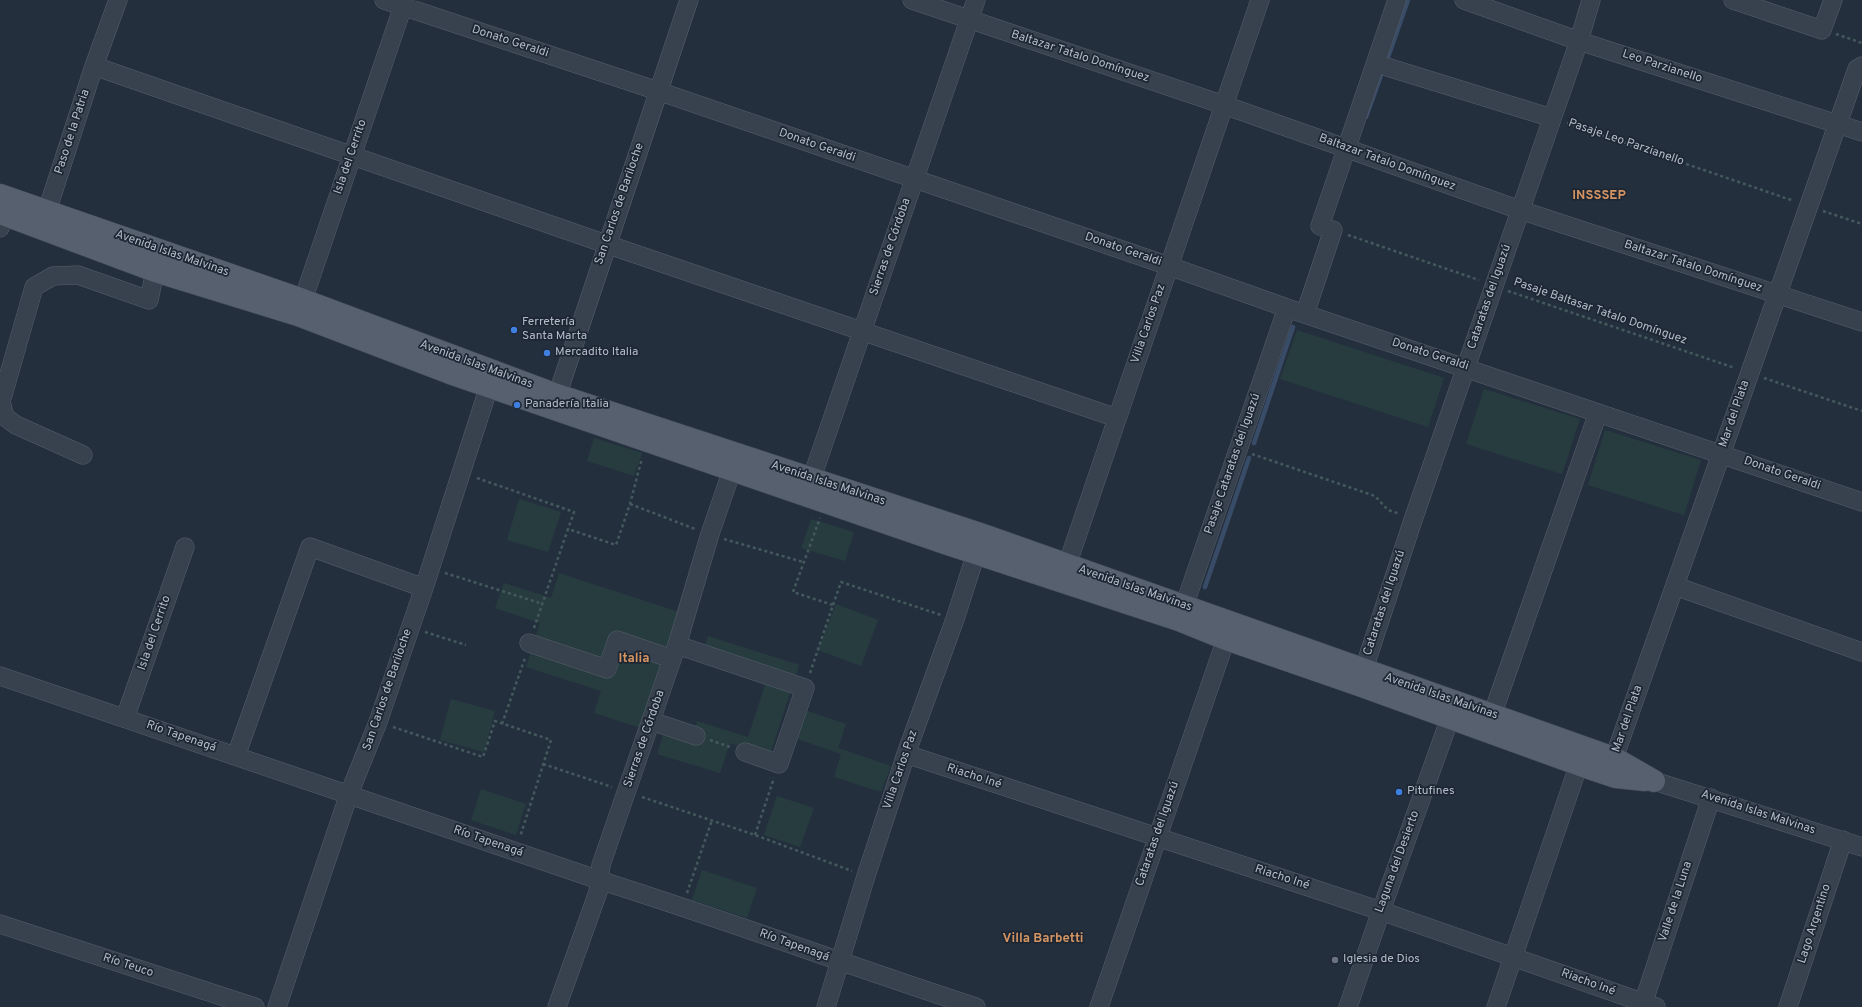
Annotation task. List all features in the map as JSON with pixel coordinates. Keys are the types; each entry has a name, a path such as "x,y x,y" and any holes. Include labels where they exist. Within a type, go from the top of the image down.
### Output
{"main road":[{"name":"Avenida Islas Malvinas","path":"1,212 47,211 555,402 1182,613 1582,757 1616,777 1654,781"},
{"name":"Avenida Islas Malvinas","path":"1,212 155,271 300,307"},
{"name":"Avenida Islas Malvinas","path":"555,402 646,441 732,470 809,487 827,501 979,544"},
{"name":"Avenida Islas Malvinas","path":"1182,613 1226,639 1361,677 1450,718 1490,723"},
{"name":"Avenida Islas Malvinas","path":"1582,757 1614,758 1654,781"}],"street":[{"name":"Paso de la Patria","path":"47,211 94,66 118,0"},
{"name":"Donato Geraldi","path":"384,0 404,3 915,180 1169,266 1286,308 1722,453 1862,502"},
{"name":"San Carlos de Bariloche","path":"555,402 606,244 689,0"},
{"name":"Baltazar Tatalo Domínguez","path":"912,0 1224,105 1520,210 1862,322"},
{"name":"Sierras de Córdoba","path":"809,487 976,0"},
{"name":"Villa Carlos Paz","path":"1064,573 1260,0"},
{"path":"1305,314 1346,149 1398,0"},
{"name":"Leo Parzianello","path":"1464,0 1579,41 1862,132"},
{"name":"Cataratas del Iguazú","path":"1361,677 1465,367 1579,41 1591,0"},
{"path":"1733,0 1822,30 1832,0"},
{"name":"Isla del Cerrito","path":"300,307 404,3"},
{"path":"94,66 606,244 1117,418"},
{"name":"Pasaje Leo Parzianello","path":"1387,68 1552,118"},
{"name":"Mar del Plata","path":"1614,758 1837,124 1859,68"},
{"path":"83,455 16,425 5,417 1,402 34,287 53,276 78,275 149,300 155,271"},
{"name":"Pasaje Cataratas del Iguazú","path":"1182,613 1286,308"},
{"name":"San Carlos de Bariloche","path":"277,1007 349,794 378,722 424,588 491,379"},
{"path":"1490,723 1598,413"},
{"name":"Sierras de Córdoba","path":"557,1007 598,892 601,865 674,652 710,534 732,470"},
{"name":"Villa Carlos Paz","path":"826,1007 866,876 906,754 955,619 979,544"},
{"name":"Isla del Cerrito","path":"125,718 185,547"},
{"path":"236,756 310,547 424,588"},
{"path":"1675,586 1862,652"},
{"name":"Cataratas del Iguazú","path":"1099,1007 1226,639"},
{"path":"530,643 607,669 617,640 674,652 805,688 779,764 745,752"},
{"name":"Río Tapenagá","path":"0,676 682,907 840,963 976,1007"},
{"name":"Laguna del Desierto","path":"1348,1007 1450,718"},
{"path":"651,720 696,736"},
{"name":"Riacho Iné","path":"906,754 1381,911 1513,956 1647,1006"},
{"path":"1496,1007 1582,757"},
{"name":"Avenida Islas Malvinas","path":"1654,781 1862,847"},
{"name":"Valle de la Luna","path":"1647,1006 1711,798"},
{"name":"Lago Argentino","path":"1788,1007 1843,840"},
{"name":"Río Teuco","path":"0,924 255,1007"}],"path":[{"path":"1822,30 1862,42"},
{"name":"Pasaje Leo Parzianello","path":"1552,118 1862,224"},
{"name":"Pasaje Baltasar Tatalo Domínguez","path":"1326,228 1862,411"},
{"path":"568,529 616,546 630,504 646,441"},
{"path":"1238,450 1375,496 1388,510 1413,520"},
{"path":"462,473 574,512 502,724"},
{"path":"827,501 793,592 833,605"},
{"path":"430,568 543,604"},
{"path":"805,688 841,582 955,619"},
{"path":"410,627 466,645"},
{"path":"378,722 483,757 495,721 551,740 515,851"},
{"path":"696,736 745,752"},
{"path":"542,764 712,820 866,876"},
{"path":"755,835 779,764"},
{"path":"682,907 712,820"}],"green space":[{"path":"1297,330 1444,378 1428,427 1280,379"},
{"path":"1484,389 1580,419 1562,474 1466,444"},
{"path":"1605,430 1701,460 1684,515 1588,485"},
{"path":"594,438 642,453 634,476 587,461"},
{"path":"519,499 561,512 548,552 507,540"},
{"path":"811,519 854,532 845,561 801,548"},
{"path":"559,573 679,612 641,728 594,713 601,691 526,667 540,623 495,608 504,583 551,598"},
{"path":"836,604 878,620 861,666 818,650"},
{"path":"708,636 799,665 770,755 730,743 720,773 657,754 663,735 690,744 697,721 748,737 770,670 704,648"},
{"path":"451,699 495,711 484,752 440,740"},
{"path":"805,710 846,724 838,748 891,766 881,792 834,777 841,754 795,738"},
{"path":"481,789 526,804 516,835 471,820"},
{"path":"777,796 814,808 800,847 764,835"},
{"path":"702,870 757,888 747,918 692,900"}],"waterway":[{"path":"1386,63 1408,0"},
{"path":"1366,117 1383,70"},
{"path":"1254,443 1293,327"},
{"path":"1205,587 1249,458"}],"place":[{"name":"Ferretería Santa Marta","path":"514,330"},
{"name":"Mercadito Italia","path":"547,353"},
{"name":"Panadería Italia","path":"517,405"},
{"name":"Pitufines","path":"1399,792"},
{"name":"Iglesia de Dios","path":"1335,960"}],"district":[{"name":"INSSSEP","path":"1599,196"},
{"name":"Italia","path":"634,659"},
{"name":"Villa Barbetti","path":"1043,939"}]}
